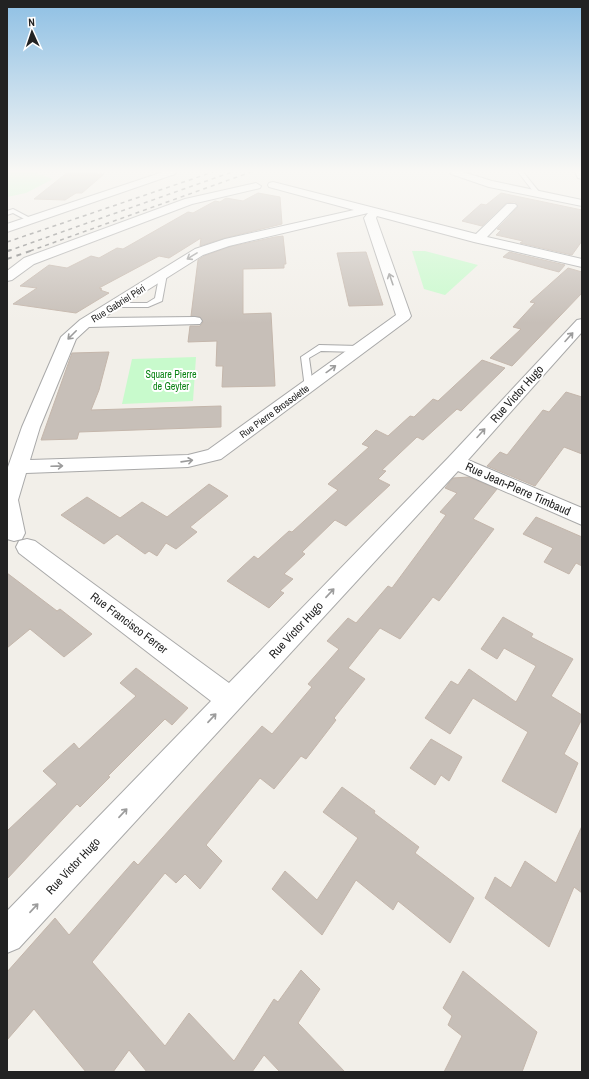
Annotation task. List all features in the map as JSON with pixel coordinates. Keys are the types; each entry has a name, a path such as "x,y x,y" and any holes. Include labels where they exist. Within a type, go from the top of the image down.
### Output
{"street":[{"path":"7,228 23,222"},
{"path":"7,277 30,262 133,222"},
{"name":"Rue Gabriel Péri","path":"21,540 8,500 31,427 68,337 85,323 199,252 225,243 315,222"},
{"name":"Rue Pierre Brossolette","path":"18,467 188,461 214,455 404,316 372,222"},
{"path":"413,222 582,263"},
{"path":"478,239 495,222"},
{"path":"85,323 195,320"},
{"name":"Rue Victor Hugo","path":"7,936 455,462 582,323"},
{"name":"Rue Jean-Pierre Timbaud","path":"455,462 582,517"},
{"name":"Rue Francisco Ferrer","path":"21,540 230,699"}],"lane":[{"path":"308,386 305,357 319,348 359,349"}],"green space":[{"path":"412,251 425,251 478,265 445,295 424,289"},
{"name":"Square Pierre de Geyter","path":"196,357 193,401 122,404 132,359"}],"building":[{"path":"170,222 282,222 282,224 225,238 200,246 201,238 169,258 159,256 99,288 102,289 100,290 109,293 76,313 13,304 37,288 20,286 49,265 67,268 91,256 99,258 117,248 123,249"},
{"path":"467,222 486,222 482,226"},
{"path":"503,222 582,222 582,241 572,255 520,243 523,241 496,235 501,230 497,229"},
{"path":"283,236 286,264 284,264 284,268 243,269 243,314 271,313 275,386 222,387 223,366 216,366 217,341 188,342 190,326 200,326 203,322 200,317 191,316 198,260 204,256 229,247"},
{"path":"366,252 383,305 349,306 337,253"},
{"path":"509,252 565,265 559,272 503,257"},
{"path":"568,268 582,272 582,293 512,366 490,358 521,329 513,327 535,303 530,302"},
{"path":"109,352 99,390 91,410 221,406 221,427 79,432 77,439 41,440 72,353"},
{"path":"482,360 505,368 461,411 457,409 423,440 417,437 382,470 386,471 378,479 390,485 346,526 335,520 302,552 305,554 284,574 293,579 280,591 284,593 269,608 227,581 254,556 258,559 289,531 292,532 338,490 328,484 369,447 362,444 376,430 388,436 410,416 414,417 433,399 438,401"},
{"path":"566,392 582,397 582,454 564,447 535,486 487,466 500,452 507,455 543,410 549,412"},
{"path":"469,477 497,489 473,519 494,529 439,601 433,597 400,639 380,628 348,668 365,679 334,718 336,720 306,759 301,756 274,789 260,778 206,845 222,861 200,889 185,874 176,883 165,873 92,962 165,1046 189,1013 234,1061 274,999 278,1002 301,970 320,989 298,1023 345,1072 280,1072 264,1055 252,1072 147,1072 129,1050 113,1072 86,1072 34,1009 7,1040 7,972 55,918 69,935 134,861 138,865 262,726 272,734 312,687 308,684 339,649 327,641 348,618 356,623 388,586 392,588 446,515 440,512 457,493 445,488 453,478"},
{"path":"209,484 228,496 190,527 197,532 176,549 166,543 157,556 149,551 145,554 117,534 104,544 61,515 87,497 120,518 142,502 167,517"},
{"path":"536,517 582,537 582,566 576,563 569,574 544,562 553,548 523,534"},
{"path":"7,573 57,611 60,609 92,634 64,657 30,629 7,648"},
{"path":"503,617 533,634 531,637 573,659 551,696 582,715 582,719 564,754 578,763 556,813 502,781 528,732 473,698 450,734 425,718 451,681 458,685 469,669 516,702 536,666 504,648 497,659 481,649"},
{"path":"136,668 188,708 172,725 165,719 108,776 110,777 80,807 77,804 7,879 7,831 57,784 43,771 74,743 79,749 136,696 120,683"},
{"path":"431,739 462,757 449,781 441,775 435,785 410,768"},
{"path":"342,787 375,811 374,813 419,847 415,853 474,898 450,943 398,901 393,910 356,880 322,935 272,889 285,871 317,900 358,838 323,812"},
{"path":"582,826 582,893 574,887 549,947 485,898 495,877 511,888 525,861 556,883"},
{"path":"463,971 537,1032 522,1072 444,1072 462,1036 448,1025 452,1016 443,1008"}],"railway":[{"path":"7,242 65,222"},
{"path":"10,250 89,222"},
{"path":"30,251 110,222"},
{"path":"7,259 33,250"}]}
